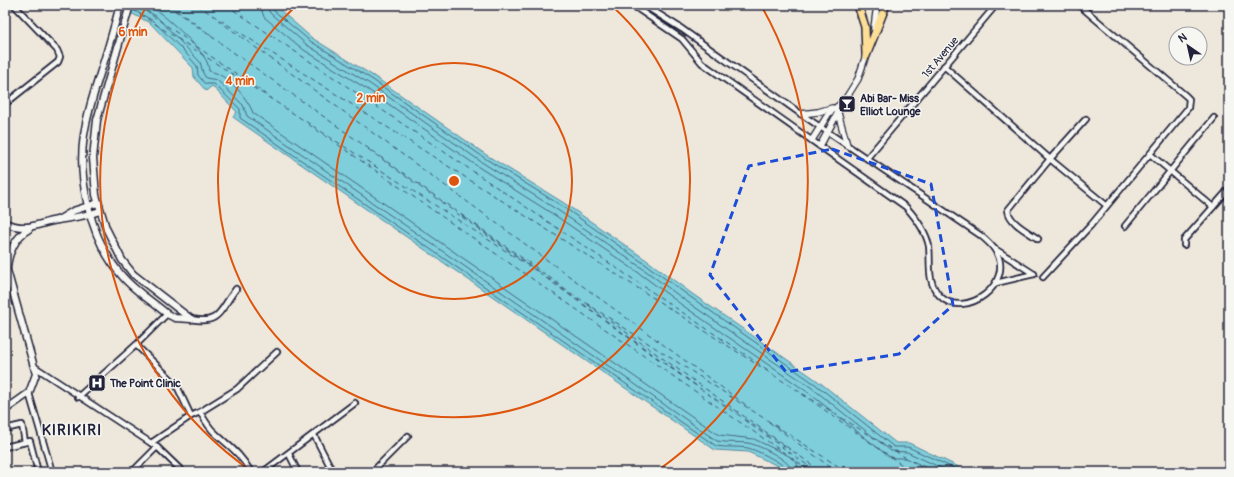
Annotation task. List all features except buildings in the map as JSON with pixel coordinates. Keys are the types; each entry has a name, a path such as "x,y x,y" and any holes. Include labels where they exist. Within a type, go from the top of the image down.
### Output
{"main road":[{"path":"120,5 84,127 81,149 82,173 90,215 104,249 123,278 167,314 175,318 191,319"},
{"path":"130,5 102,98 94,139 93,158 98,203 100,212 114,246 133,274 191,319"},
{"path":"858,5 865,26 866,56"},
{"path":"866,56 886,5"},
{"path":"5,410 29,393 34,380 35,367 6,266 12,248 21,236 32,228 56,220 73,211 98,203"},
{"path":"56,220 100,212"},
{"path":"5,223 21,228 32,228"}],"street":[{"path":"5,104 58,62 60,57 57,50 14,5"},
{"path":"632,5 682,39 702,63 906,207 914,216 927,239 929,246 930,280 940,296 948,301 968,303 980,299 991,290 996,283 1000,265 995,249"},
{"path":"644,5 682,29 801,114 980,235 995,249 1034,274 996,283"},
{"path":"812,140 821,127 843,103 858,80 875,24 877,5"},
{"name":"1st Avenue","path":"866,158 996,5"},
{"path":"1043,277 1188,108 1189,99 1079,5"},
{"path":"944,66 1050,159 1106,205"},
{"path":"820,146 828,132 836,110"},
{"path":"801,114 836,110"},
{"path":"836,110 847,145"},
{"path":"1124,226 1214,118"},
{"path":"1038,238 1013,220 1009,216 1008,210 1050,159 1086,119"},
{"path":"1150,154 1213,207"},
{"path":"1184,245 1184,240 1229,189"},
{"path":"191,319 204,322 215,318 236,289"},
{"path":"78,397 136,345 167,314"},
{"path":"136,345 176,384 191,416"},
{"path":"151,443 191,416 237,389 277,352"},
{"path":"35,367 78,397 151,443 183,472"},
{"path":"29,393 52,472"},
{"path":"263,472 356,403"},
{"path":"200,412 214,432 233,448 243,459 251,472"},
{"path":"5,429 22,425 24,442"},
{"path":"314,435 333,472"},
{"path":"372,472 408,436"},
{"path":"5,447 30,441 38,472"},
{"path":"132,472 156,447"},
{"path":"289,454 298,472"}],"highlighted area":[{"path":"832,149 931,184 953,305 899,354 786,372 710,275 749,166"}],"water":[{"path":"115,5 274,5 312,38 375,77 488,156 564,203 648,261 691,293 818,381 896,443 909,443 969,472 786,472 780,467 748,452 715,450 237,120 233,117 237,112 212,86 206,91 194,77 193,68 150,23"}],"ferry route":[{"path":"137,5 271,98"},
{"path":"167,5 563,287"},
{"path":"169,5 207,32"},
{"path":"197,5 792,387 929,472"},
{"path":"226,5 768,370"},
{"path":"132,9 847,472"},
{"path":"218,20 750,408"},
{"path":"207,33 215,38"},
{"path":"308,124 812,472"},
{"path":"368,149 524,262"},
{"path":"462,216 539,272"},
{"path":"546,278 683,377 790,450"},
{"path":"561,288 701,389"},
{"path":"588,305 822,472"},
{"path":"802,394 912,472"},
{"path":"744,420 817,472"},
{"path":"769,422 837,472"}],"place":[{"name":"Abi Bar- Miss Elliot Lounge","path":"847,104"},
{"name":"The Point Clinic","path":"97,383"}],"district":[{"name":"KIRIKIRI","path":"72,430"}]}
